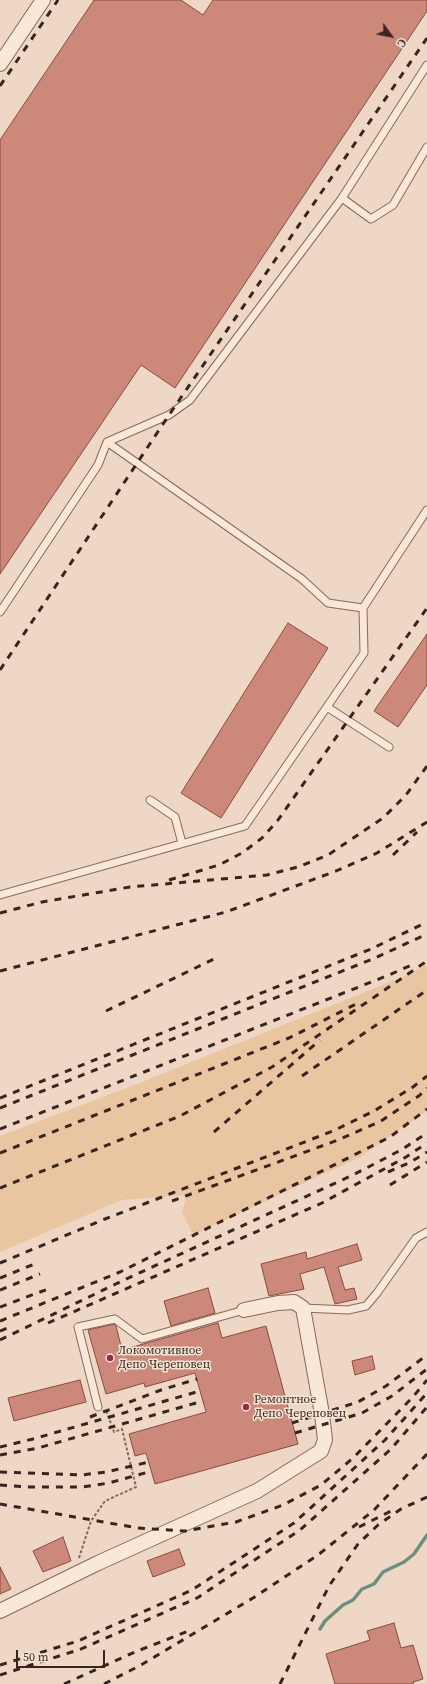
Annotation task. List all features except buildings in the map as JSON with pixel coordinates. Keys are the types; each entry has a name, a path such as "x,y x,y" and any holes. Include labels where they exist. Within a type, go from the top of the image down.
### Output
{"street":[{"path":"0,64 43,0"},
{"path":"0,1612 98,1563 258,1491 321,1451 325,1440 322,1414 303,1308 294,1302 286,1302 244,1310"}],"lane":[{"path":"0,612 98,465 107,442 169,415 190,400 342,198 427,65"},
{"path":"342,198 371,219 392,205 427,147"},
{"path":"107,442 302,579 328,603 363,608"},
{"path":"0,895 245,826 364,652 363,608 427,510"},
{"path":"327,707 389,748"},
{"path":"150,800 175,817 182,844"},
{"path":"303,1308 348,1310 366,1306 416,1238 427,1232"},
{"path":"98,1408 78,1327 115,1319 142,1339 244,1310"}],"path":[{"path":"78,1562 91,1521 105,1501 136,1487 122,1429 114,1432 105,1406 98,1408"}],"sand":[{"path":"427,964 427,1111 360,1157 193,1235 182,1212 187,1195 122,1200 0,1252 0,1136 142,1082 407,975"}],"waterway":[{"path":"320,1629 325,1621 343,1605 353,1600 362,1589 374,1584 383,1572 404,1562 414,1554 427,1535"}],"railway":[{"path":"0,86 58,0"},
{"path":"0,670 169,415 427,38"},
{"path":"169,880 219,865 242,853 262,838 278,820 427,608"},
{"path":"0,913 42,902 130,887 267,875 298,867 328,855 383,818 406,795 427,766"},
{"path":"0,971 226,912 336,871 377,853 427,822"},
{"path":"393,855 417,832"},
{"path":"0,1098 371,949 427,922"},
{"path":"0,1108 375,958 427,934"},
{"path":"106,1011 214,959"},
{"path":"0,1188 180,1116 272,1067 427,961"},
{"path":"0,1129 416,963"},
{"path":"302,1076 427,990"},
{"path":"0,1153 289,1038 358,1003"},
{"path":"214,1132 320,1040"},
{"path":"0,1263 105,1219 333,1131 374,1111 413,1087 427,1076"},
{"path":"172,1201 338,1140 381,1121 420,1095 427,1088"},
{"path":"0,1321 120,1272 390,1137 427,1109"},
{"path":"0,1340 124,1280 353,1175 401,1150 427,1133"},
{"path":"48,1323 322,1203 406,1157 427,1143"},
{"path":"388,1172 409,1163 427,1152"},
{"path":"390,1185 427,1162"},
{"path":"0,1278 37,1263"},
{"path":"0,1290 40,1274"},
{"path":"0,1307 48,1289"},
{"path":"0,1331 10,1327"},
{"path":"292,1423 358,1402 386,1386 427,1355"},
{"path":"295,1433 362,1413 392,1396 427,1369"},
{"path":"90,1417 161,1390 197,1379"},
{"path":"0,1504 138,1528 185,1531 236,1522 283,1505 321,1485 353,1458 412,1398 427,1380"},
{"path":"0,1447 200,1391"},
{"path":"0,1665 78,1641 192,1590 294,1523 385,1440 427,1393"},
{"path":"0,1455 38,1448 203,1401"},
{"path":"0,1675 81,1649 197,1598 300,1530 391,1449 427,1407"},
{"path":"104,1684 141,1665 253,1598 318,1555 374,1510 427,1454"},
{"path":"0,1472 81,1475 106,1472 149,1462"},
{"path":"0,1485 30,1487 82,1487 109,1483 152,1471"},
{"path":"280,1684 329,1586 358,1544 378,1525 401,1509 427,1497"},
{"path":"359,1527 395,1509"},
{"path":"64,1684 135,1652 191,1630"}],"place":[{"name":"Локомотивное Депо Череповец","path":"110,1358"},
{"name":"Ремонтное Депо Череповец","path":"246,1407"}]}
